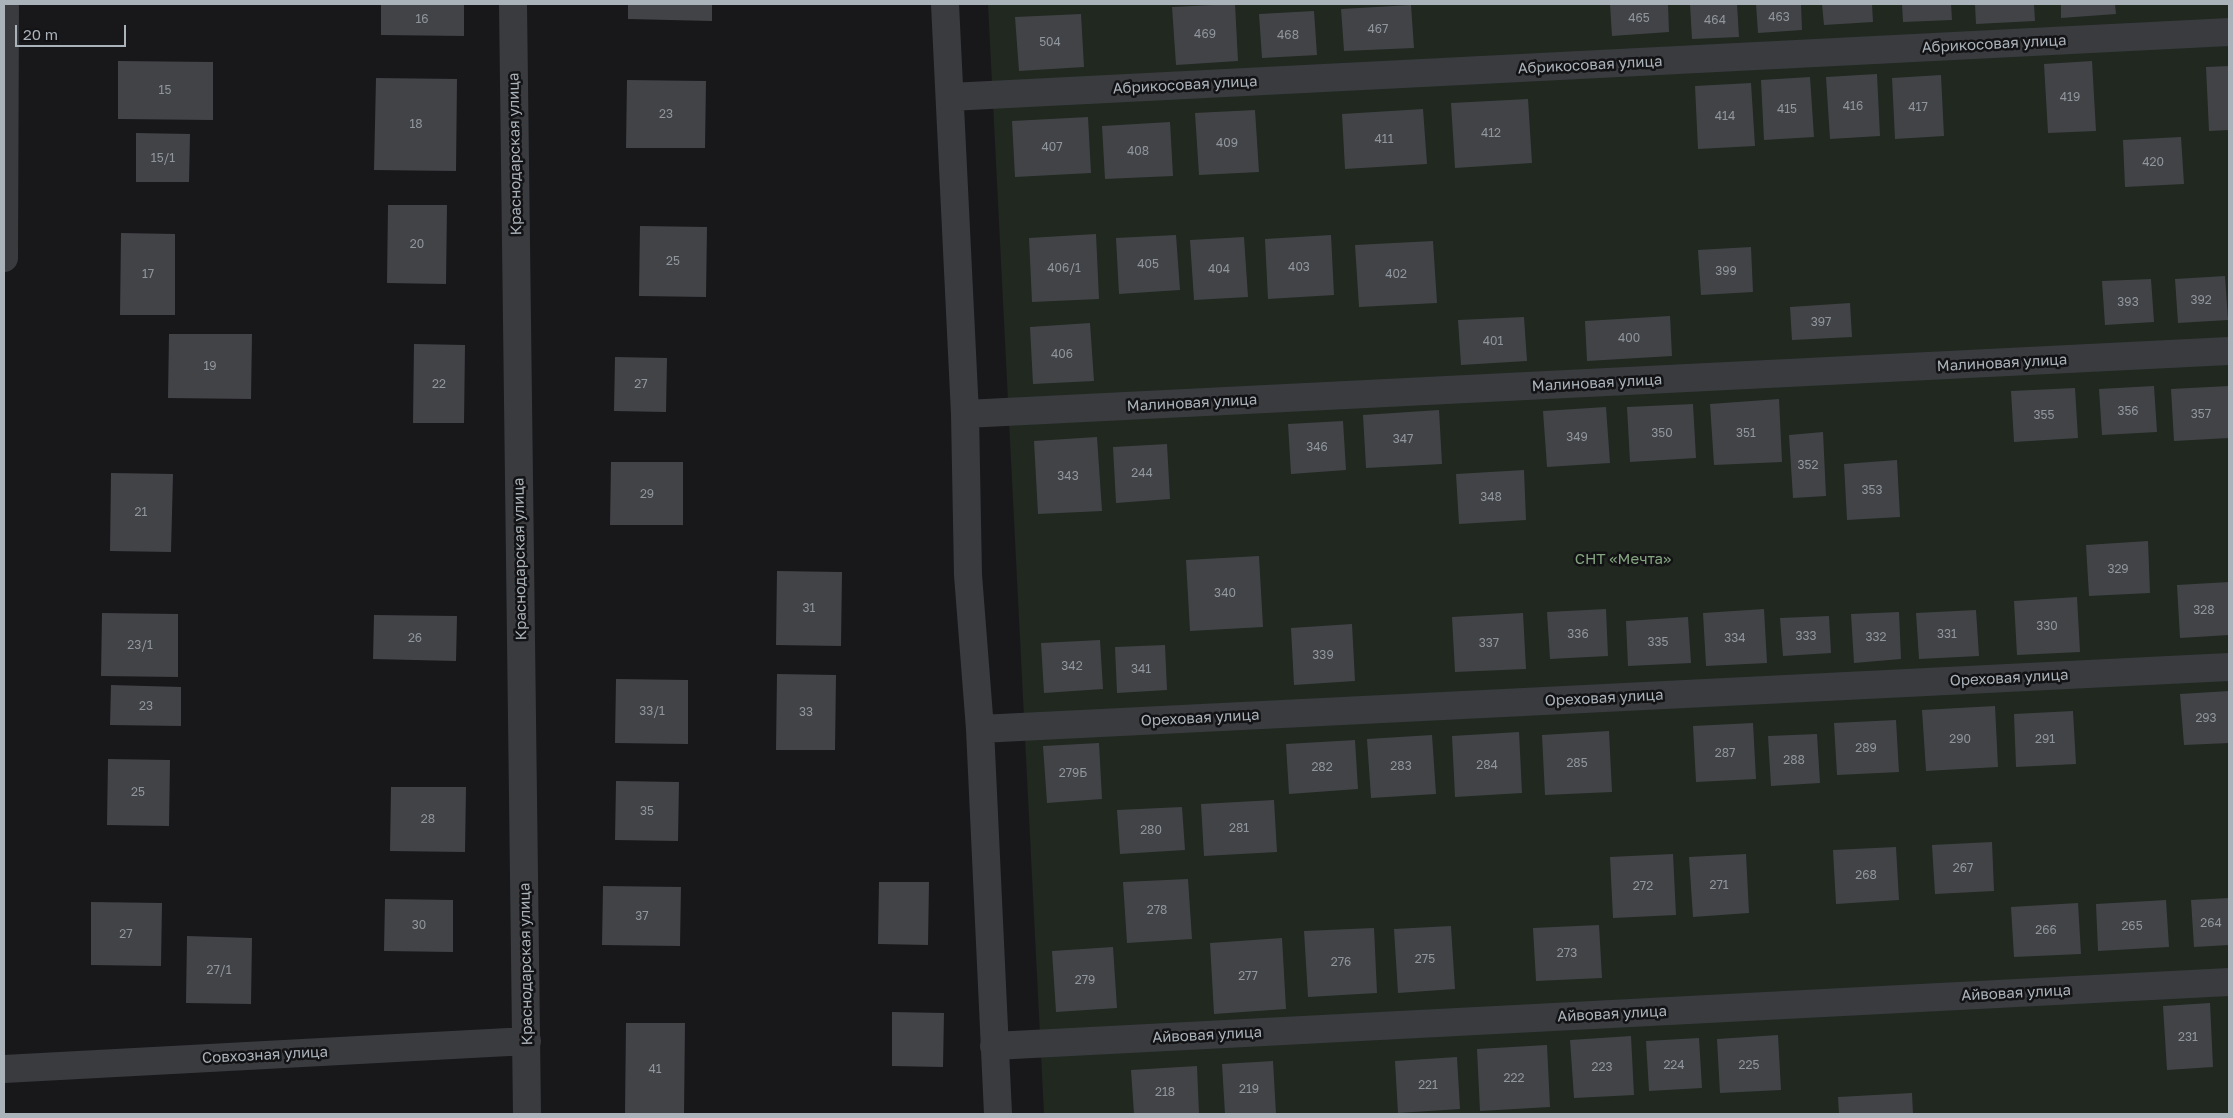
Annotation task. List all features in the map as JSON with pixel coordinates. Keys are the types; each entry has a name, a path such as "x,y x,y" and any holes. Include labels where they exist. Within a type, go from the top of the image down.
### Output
{"street":[{"path":"4,258 5,4"},
{"name":"Краснодарская улица","path":"512,4 527,1114"},
{"path":"946,4 965,414 968,575 980,729 998,1114"},
{"name":"Абрикосовая улица","path":"950,97 2229,32"},
{"name":"Малиновая улица","path":"965,414 2229,352"},
{"name":"Ореховая улица","path":"980,729 2229,667"},
{"name":"Айвовая улица","path":"994,1046 2229,982"},
{"name":"Совхозная улица","path":"4,1069 527,1041"}],"green space":[{"name":"СНТ «Мечта»","path":"988,4 2229,4 2229,1114 1044,1114"}],"building":[{"path":"381,4 464,4 464,36 381,35"},
{"path":"628,4 712,4 712,21 628,19"},
{"path":"1235,4 1238,61 1176,65 1172,7"},
{"path":"1610,4 1668,4 1669,32 1612,36"},
{"path":"1690,4 1737,4 1739,37 1692,39"},
{"path":"1756,4 1801,4 1802,30 1758,33"},
{"path":"1822,4 1872,4 1873,22 1824,25"},
{"path":"1902,4 1951,4 1952,20 1903,22"},
{"path":"1975,4 2034,4 2035,21 1976,24"},
{"path":"2061,4 2115,4 2116,14 2061,18"},
{"path":"1411,5 1414,48 1344,51 1341,9"},
{"path":"1314,11 1317,55 1262,58 1259,14"},
{"path":"1081,14 1084,67 1019,71 1015,17"},
{"path":"118,61 213,62 213,120 118,119"},
{"path":"2092,61 2096,131 2048,133 2044,64"},
{"path":"2229,66 2229,130 2209,131 2206,67"},
{"path":"1877,74 1880,136 1830,139 1826,77"},
{"path":"1941,75 1944,136 1895,139 1892,78"},
{"path":"1810,77 1814,137 1764,140 1761,80"},
{"path":"376,78 457,79 456,171 374,170"},
{"path":"627,80 706,81 705,148 626,148"},
{"path":"1751,83 1755,146 1698,149 1695,86"},
{"path":"1528,99 1532,163 1455,168 1451,103"},
{"path":"1423,109 1427,164 1345,169 1342,114"},
{"path":"1255,110 1259,172 1199,175 1195,113"},
{"path":"1088,117 1091,173 1015,177 1012,121"},
{"path":"1170,122 1173,176 1105,179 1102,126"},
{"path":"136,133 190,134 189,182 136,182"},
{"path":"2181,137 2184,184 2125,187 2123,140"},
{"path":"388,205 447,205 446,284 387,283"},
{"path":"640,226 707,227 706,297 639,296"},
{"path":"121,233 175,234 175,315 120,315"},
{"path":"1096,234 1099,299 1032,302 1029,238"},
{"path":"1176,235 1180,290 1119,294 1116,238"},
{"path":"1331,235 1334,295 1268,299 1265,239"},
{"path":"1244,237 1248,297 1194,300 1190,240"},
{"path":"1433,241 1437,303 1359,307 1355,245"},
{"path":"1751,247 1753,292 1701,295 1698,250"},
{"path":"2225,276 2228,320 2178,323 2175,279"},
{"path":"2151,279 2154,322 2105,325 2102,281"},
{"path":"1850,303 1852,337 1792,340 1790,307"},
{"path":"1670,316 1672,356 1587,361 1585,321"},
{"path":"1524,317 1527,361 1461,365 1458,320"},
{"path":"1090,323 1094,381 1033,384 1030,327"},
{"path":"169,334 252,334 251,399 168,398"},
{"path":"414,344 465,345 464,423 413,423"},
{"path":"615,357 667,358 666,412 614,411"},
{"path":"2154,386 2157,432 2102,435 2099,389"},
{"path":"2229,386 2229,438 2174,441 2171,389"},
{"path":"2075,388 2078,438 2014,442 2011,391"},
{"path":"1779,399 1782,462 1714,465 1710,404"},
{"path":"1693,404 1696,458 1630,462 1627,407"},
{"path":"1606,407 1610,463 1547,467 1543,411"},
{"path":"1439,410 1442,464 1366,468 1363,415"},
{"path":"1343,421 1346,470 1291,474 1288,424"},
{"path":"1823,432 1826,496 1793,498 1789,435"},
{"path":"1097,437 1102,511 1038,514 1034,441"},
{"path":"1167,444 1170,499 1116,503 1113,447"},
{"path":"1897,460 1900,517 1847,520 1844,464"},
{"path":"611,462 683,462 683,525 610,525"},
{"path":"1524,470 1526,520 1459,524 1456,474"},
{"path":"111,473 173,474 171,552 110,551"},
{"path":"2148,541 2150,593 2089,596 2086,545"},
{"path":"1259,556 1263,627 1190,631 1186,560"},
{"path":"777,571 842,572 841,646 776,645"},
{"path":"2229,582 2229,635 2180,638 2177,585"},
{"path":"2077,597 2080,652 2017,655 2014,601"},
{"path":"1606,609 1608,656 1550,659 1547,612"},
{"path":"1764,609 1767,663 1706,666 1703,613"},
{"path":"1976,610 1979,656 1919,659 1916,613"},
{"path":"1899,612 1901,659 1854,663 1851,614"},
{"path":"102,613 178,614 178,677 101,676"},
{"path":"1523,613 1526,669 1455,672 1452,617"},
{"path":"374,615 457,616 456,661 373,659"},
{"path":"1829,616 1831,653 1783,656 1780,618"},
{"path":"1688,617 1691,663 1628,666 1626,621"},
{"path":"1352,624 1355,681 1294,685 1291,628"},
{"path":"1100,640 1103,689 1044,693 1041,643"},
{"path":"1165,645 1167,690 1117,693 1115,647"},
{"path":"777,674 836,675 835,750 776,750"},
{"path":"616,679 688,680 688,744 615,743"},
{"path":"111,685 181,687 181,726 110,725"},
{"path":"2229,691 2229,743 2184,745 2180,694"},
{"path":"1995,706 1998,767 1926,771 1922,710"},
{"path":"2073,711 2076,764 2016,767 2014,714"},
{"path":"1896,720 1899,772 1837,775 1834,723"},
{"path":"1753,723 1756,779 1696,782 1693,726"},
{"path":"1609,731 1612,792 1545,795 1542,735"},
{"path":"1519,732 1522,793 1455,797 1452,736"},
{"path":"1817,734 1820,783 1771,786 1768,736"},
{"path":"1432,735 1436,794 1371,798 1367,739"},
{"path":"1355,740 1358,789 1289,794 1286,744"},
{"path":"1099,743 1102,799 1047,803 1043,746"},
{"path":"108,759 170,760 169,826 107,825"},
{"path":"616,781 679,782 678,841 615,840"},
{"path":"391,787 466,787 465,852 390,851"},
{"path":"1274,800 1277,852 1204,856 1201,804"},
{"path":"1182,807 1185,850 1120,854 1117,810"},
{"path":"1992,842 1994,891 1935,894 1932,845"},
{"path":"1896,847 1899,900 1836,904 1833,850"},
{"path":"1673,854 1676,915 1613,918 1610,857"},
{"path":"1746,854 1749,913 1693,917 1689,857"},
{"path":"1188,879 1192,939 1127,943 1123,882"},
{"path":"879,882 929,882 928,945 878,944"},
{"path":"603,886 681,887 680,946 602,945"},
{"path":"2229,898 2229,945 2194,947 2191,900"},
{"path":"385,899 453,900 453,952 384,951"},
{"path":"2166,900 2169,947 2098,951 2096,904"},
{"path":"91,902 162,903 161,966 91,965"},
{"path":"2078,903 2081,954 2014,957 2011,907"},
{"path":"1599,925 1602,978 1536,981 1533,928"},
{"path":"1451,926 1455,989 1398,993 1394,929"},
{"path":"1374,928 1377,993 1308,997 1304,931"},
{"path":"187,936 252,938 251,1004 186,1003"},
{"path":"1282,938 1286,1009 1214,1014 1210,943"},
{"path":"1113,947 1117,1008 1056,1012 1052,951"},
{"path":"2210,1003 2213,1067 2167,1070 2163,1006"},
{"path":"892,1012 944,1013 943,1067 892,1066"},
{"path":"626,1023 685,1023 684,1114 625,1114"},
{"path":"1778,1035 1781,1090 1720,1093 1717,1039"},
{"path":"1631,1036 1634,1095 1574,1098 1570,1040"},
{"path":"1699,1038 1702,1088 1649,1091 1646,1041"},
{"path":"1547,1045 1550,1107 1480,1111 1477,1049"},
{"path":"1457,1057 1460,1109 1398,1113 1395,1061"},
{"path":"1273,1061 1276,1114 1225,1114 1222,1064"},
{"path":"1197,1066 1199,1114 1134,1114 1131,1070"},
{"path":"1912,1093 1913,1114 1839,1114 1838,1097"}]}
